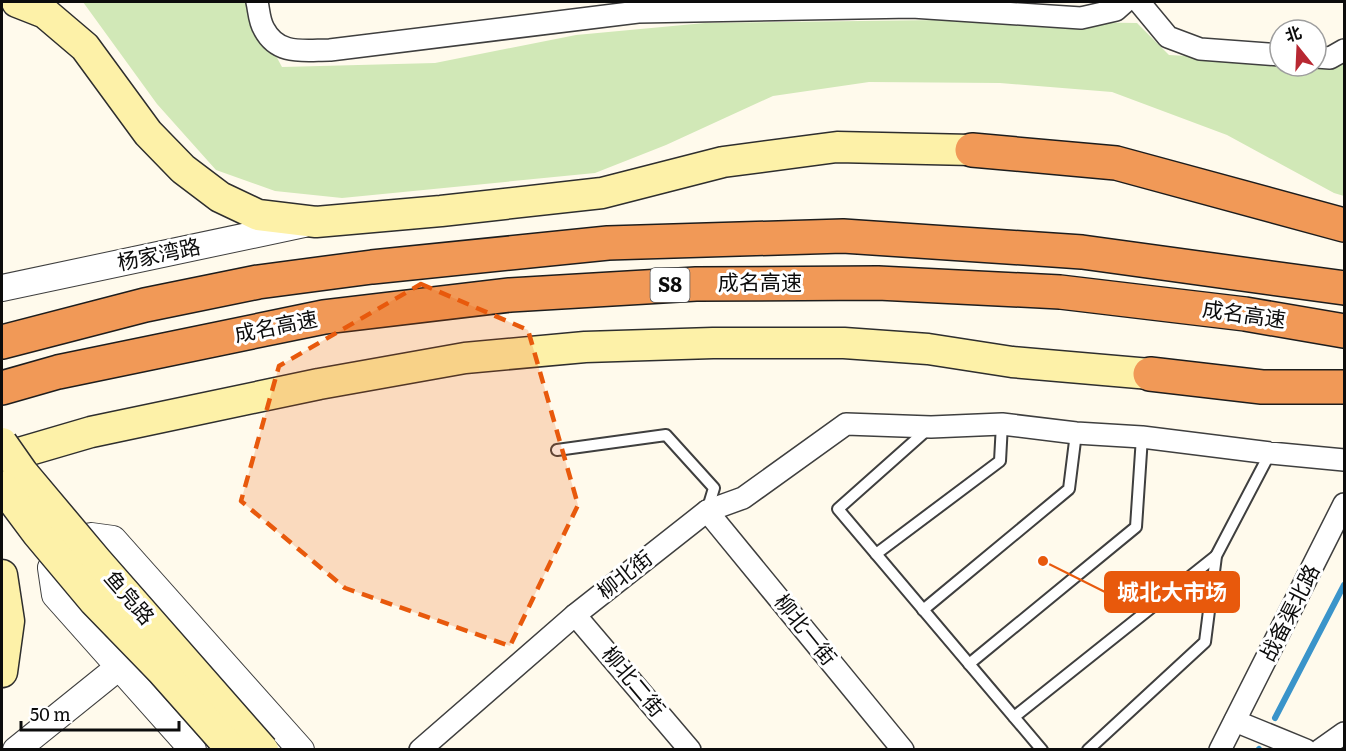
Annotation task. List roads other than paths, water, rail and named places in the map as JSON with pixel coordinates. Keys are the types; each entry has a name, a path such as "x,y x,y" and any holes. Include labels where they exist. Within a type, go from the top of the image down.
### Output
{"highway":[{"path":"972,150 1116,163 1344,225"},
{"name":"成名高速","path":"2,342 145,305 258,282 372,267 608,243 843,236 1082,252 1344,288"},
{"name":"成名高速","path":"2,388 58,372 324,317 510,295 696,284 878,283 1060,292 1245,314 1344,331"},
{"path":"1150,374 1262,387 1344,387"}],"main road":[{"path":"16,2 45,13 85,47 148,133 183,169 220,197 258,215 316,222 602,193 723,162 837,147 972,150"},
{"path":"2,458 90,432 320,384 465,358 585,347 713,342 844,343 928,349 1012,362 1150,374"},
{"name":"鱼凫路","path":"2,442 23,473 97,561 263,750"},
{"name":"鱼凫路","path":"2,486 37,533 94,600 162,671 232,750"},
{"path":"2,575 9,621 2,672"}],"street":[{"path":"257,2 262,27 273,42 293,51 330,50 638,12 912,7 1081,18 1116,10 1125,2"},
{"path":"1139,2 1167,37 1200,49 1268,54"},
{"path":"1328,58 1344,50"},
{"name":"杨家湾路","path":"2,288 316,222"},
{"name":"柳北街","path":"420,750 575,615 707,511 743,498 846,424 931,427"},
{"path":"931,427 1002,424 1344,460"},
{"name":"战备渠北路","path":"1220,750 1344,504"},
{"name":"柳北一街","path":"707,511 903,750"},
{"path":"193,750 55,595 51,568 91,536 113,539 301,750"},
{"name":"柳北二街","path":"575,615 690,750"},
{"path":"16,750 119,667"},
{"path":"1235,721 1306,750"},
{"path":"1320,750 1344,733"},
{"path":"1339,750 1344,738"}],"lane":[{"path":"876,554 1000,461 1002,424"},
{"path":"931,427 838,509 1042,750"},
{"path":"923,609 1069,489 1076,433"},
{"path":"557,450 666,435 714,488 707,511"},
{"path":"969,664 1136,527 1142,437"},
{"path":"1088,750 1205,642 1216,556 1270,453"},
{"path":"1014,717 1216,556"}],"waterway":[{"path":"1275,718 1344,585"}],"place":[{"name":"城北大市场","path":"1043,561"}]}
